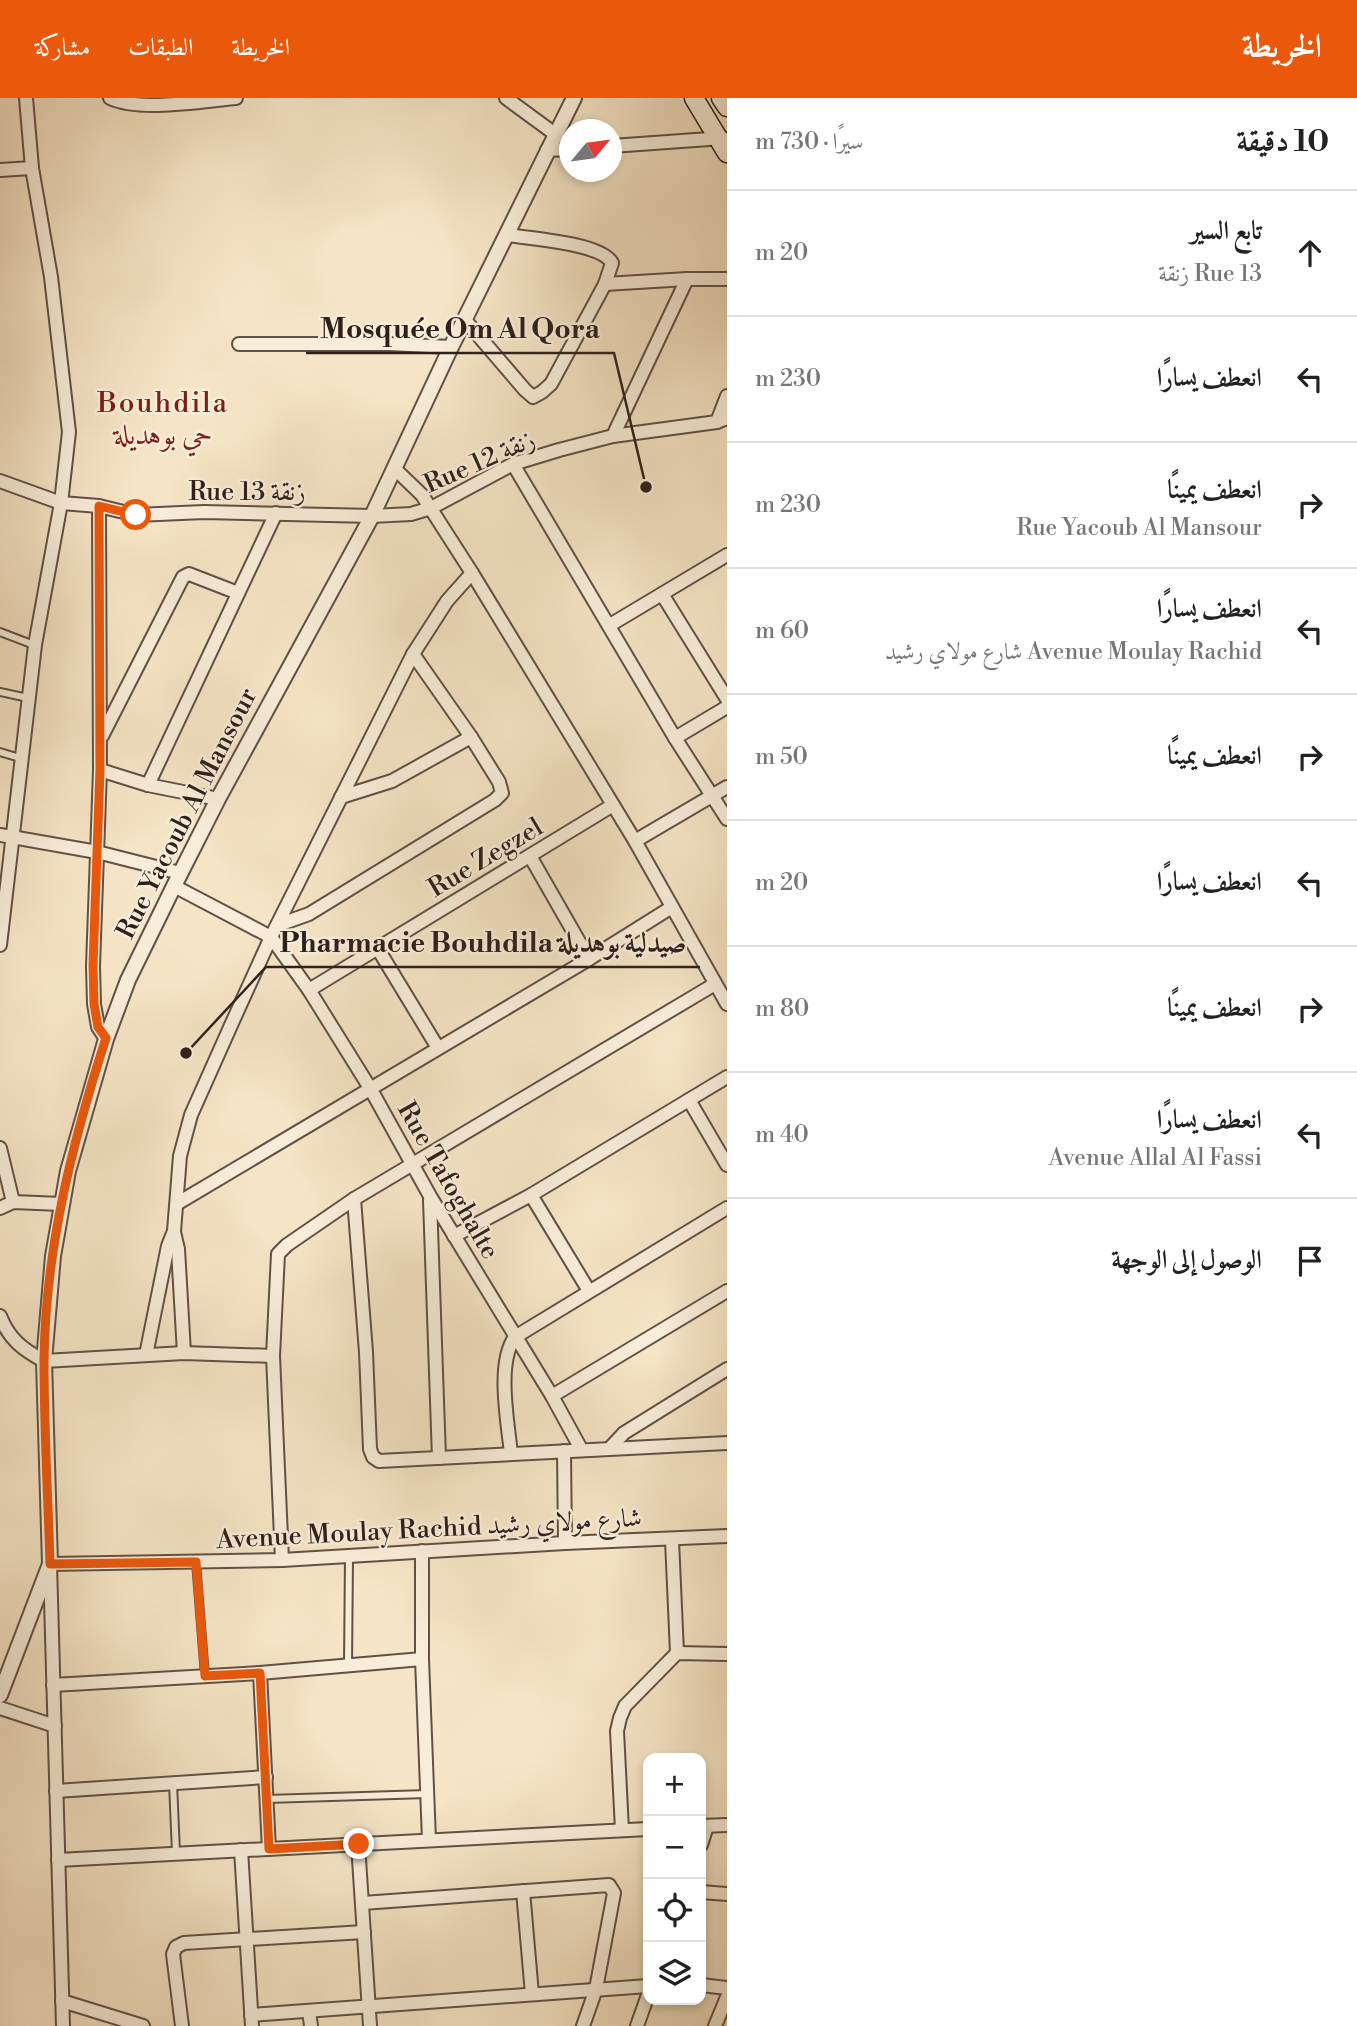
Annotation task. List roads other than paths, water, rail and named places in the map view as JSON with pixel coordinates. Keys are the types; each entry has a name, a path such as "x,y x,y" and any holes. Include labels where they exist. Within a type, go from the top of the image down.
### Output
{"main road":[{"path":"694,98 724,143"},
{"path":"721,98 727,107"}],"street":[{"path":"0,944 6,837 67,460 68,412 51,277 32,168 26,98"},
{"path":"110,98 118,102 159,105 236,98"},
{"path":"506,98 555,134"},
{"name":"Rue Yacoub Al Mansour","path":"63,2026 44,1361 51,1269 61,1204 76,1139 106,1038 128,980 218,799 372,516 451,346 574,98"},
{"path":"622,146 724,143"},
{"path":"547,150 559,149"},
{"path":"0,170 32,168"},
{"path":"465,320 529,396 533,397 551,384 605,284 612,263 602,252 508,235"},
{"path":"613,436 687,279"},
{"path":"605,284 727,279"},
{"path":"239,344 451,346"},
{"path":"722,420 727,396"},
{"name":"Rue 12 زنقة","path":"372,516 411,514 431,508 513,464 613,436 722,420"},
{"path":"513,464 675,738 727,820"},
{"path":"394,468 414,485 472,573 635,841 727,1004"},
{"name":"Rue 13 زنقة","path":"0,481 61,503 99,506 136,515 204,512 372,516"},
{"path":"99,506 100,770 93,965 94,1004 98,1027 106,1038"},
{"path":"148,785 276,513"},
{"path":"610,625 726,560"},
{"path":"146,1355 168,1246 174,1231 180,1156 191,1115 271,937 413,654 447,601 472,573"},
{"path":"100,740 183,577 189,574 238,593"},
{"path":"662,594 727,699"},
{"path":"278,925 309,914 495,800 502,793 499,782 471,737 413,654"},
{"path":"675,738 727,707"},
{"path":"341,797 392,782 471,737"},
{"path":"100,770 148,785 218,799"},
{"path":"635,841 727,787"},
{"name":"Rue Zegzel","path":"309,990 613,805"},
{"path":"6,837 97,852 177,879 271,937"},
{"path":"530,856 589,960"},
{"path":"178,1203 589,960 672,907"},
{"name":"Rue Tafoghalte","path":"271,937 309,990 370,1088 430,1196 552,1396 581,1449"},
{"path":"378,948 438,1048"},
{"path":"282,1560 274,1356 278,1254 354,1199 715,984"},
{"path":"454,1237 531,1195 727,1077"},
{"path":"689,1100 727,1165"},
{"path":"0,1148 13,1202"},
{"path":"531,1195 589,1291"},
{"path":"430,1196 439,1458"},
{"path":"354,1199 366,1352 370,1449 373,1457 379,1461 727,1443"},
{"path":"0,1208 13,1202 61,1204"},
{"path":"511,1454 506,1355 515,1337 727,1208"},
{"path":"174,1231 178,1249 184,1353"},
{"path":"552,1396 727,1291"},
{"path":"0,1316 3,1336 44,1361 184,1353 274,1356"},
{"path":"610,1448 624,1433 727,1368"},
{"path":"564,1451 565,1543"},
{"name":"Avenue Moulay Rachid شارع مولاي رشيد","path":"50,1564 282,1560 727,1536"},
{"path":"672,1539 677,1653"},
{"path":"422,1551 422,1659 429,1840"},
{"path":"0,1695 50,1564"},
{"path":"622,1830 617,1731 625,1706 677,1653 727,1654"},
{"path":"53,1685 260,1673 422,1659"},
{"path":"260,1673 269,1849"},
{"path":"0,1708 55,1726"},
{"path":"57,1791 266,1777"},
{"path":"706,1826 727,1825"},
{"path":"58,1860 643,1829"},
{"path":"359,1844 370,2026"},
{"path":"241,1850 252,2021 309,2011 643,1986"},
{"path":"363,1903 605,1885 614,1893 596,1989 583,2026"},
{"path":"523,1891 532,1994"},
{"path":"706,1892 727,1894"},
{"path":"182,2026 173,1954 176,1947 184,1943 364,1932"},
{"path":"706,1986 727,1988"},
{"path":"715,2026 727,1997"},
{"path":"62,2001 143,2026"},
{"path":"637,2026 645,2005"},
{"path":"309,2011 311,2026"}],"lane":[{"path":"0,632 35,645"},
{"path":"0,692 30,698"},
{"path":"0,752 20,758"},
{"path":"348,1665 349,1556"},
{"path":"196,1562 205,1676"},
{"path":"173,1783 176,1853"},
{"path":"267,1799 427,1794"}],"place":[{"name":"Mosquée Om Al Qora","path":"646,487"},
{"name":"Pharmacie Bouhdila صيدلية بوهديلة","path":"186,1053"}],"district":[{"name":"Bouhdila حي بوهديلة","path":"163,418"}]}
